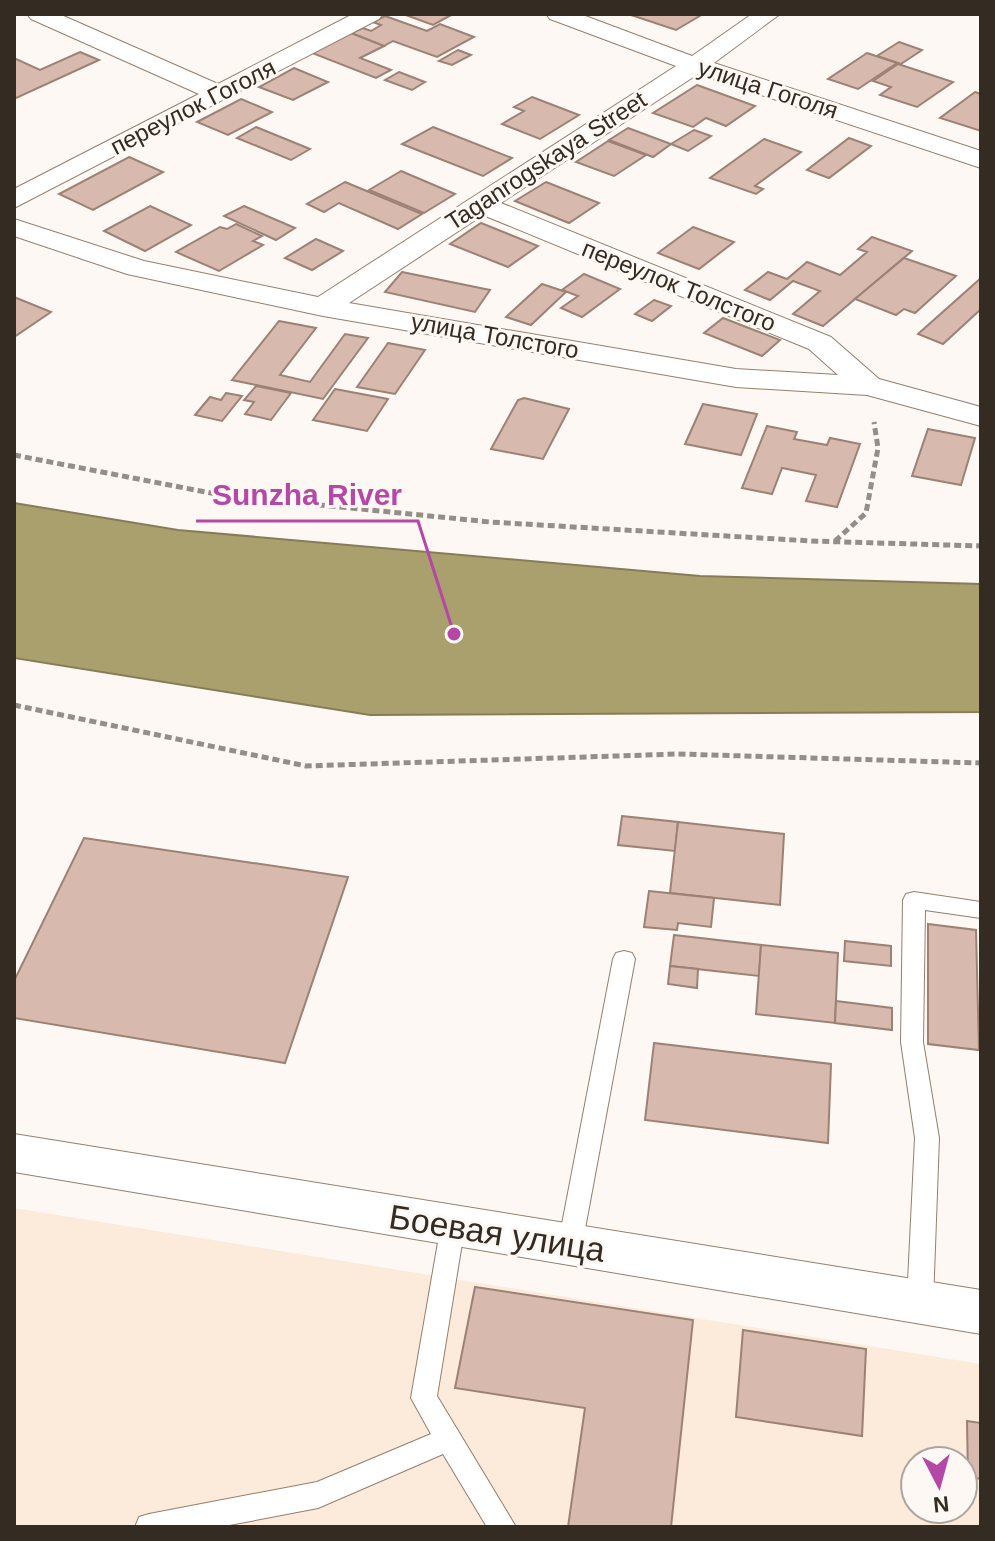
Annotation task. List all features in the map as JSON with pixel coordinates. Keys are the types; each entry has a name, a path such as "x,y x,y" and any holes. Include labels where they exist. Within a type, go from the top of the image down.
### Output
{"street":[{"path":"39,14 219,93"},
{"name":"переулок Гоголя","path":"14,200 371,14"},
{"name":"улица Гоголя","path":"558,14 695,65 981,160"},
{"name":"Taganrogskaya Street","path":"323,307 695,65 768,14"},
{"name":"переулок Толстого","path":"479,204 820,343 868,386"},
{"name":"улица Толстого","path":"14,227 137,268 323,307 736,378 868,386 981,417"},
{"name":"Боевая улица","path":"14,1153 981,1312"}],"lane":[{"path":"920,1302 927,1138 912,1042 914,900 981,910"},
{"path":"570,1245 624,959"},
{"path":"453,1225 424,1398 502,1527"},
{"path":"149,1527 318,1495 449,1439"}],"path":[{"path":"835,542 866,513 878,448 868,386"},
{"path":"14,455 221,495 490,522 835,542 981,546"},
{"path":"14,705 306,766 678,754 981,763"}],"shaded area":[{"path":"14,503 178,530 700,576 981,584 981,712 370,715 14,658"},
{"path":"14,1208 981,1364 981,1527 14,1527"}],"building":[{"path":"403,14 453,14 433,25"},
{"path":"628,14 703,14 676,30"},
{"path":"385,16 427,31 440,24 474,37 437,57 393,41 384,46 351,33 363,28 371,31 381,25 373,22"},
{"path":"351,33 384,46 360,58 391,70 376,78 312,53"},
{"path":"899,42 922,50 901,64 877,56"},
{"path":"458,50 471,55 452,65 439,61"},
{"path":"80,52 99,60 14,99 14,58 40,70"},
{"path":"867,53 897,63 858,89 828,79"},
{"path":"898,64 953,82 917,107 880,95 891,87 873,81"},
{"path":"294,68 328,82 293,100 259,87"},
{"path":"399,72 425,82 412,90 385,80"},
{"path":"697,85 755,106 726,126 706,118 693,127 653,113"},
{"path":"975,92 981,94 981,131 940,118"},
{"path":"532,97 579,115 540,139 502,124 524,111 514,107"},
{"path":"241,99 272,112 228,135 197,122"},
{"path":"256,127 310,149 291,160 237,138"},
{"path":"433,127 512,158 483,176 402,144"},
{"path":"628,128 671,144 653,157 609,140"},
{"path":"694,130 711,136 688,151 671,144"},
{"path":"849,138 871,146 829,178 807,170"},
{"path":"764,139 801,152 755,186 763,189 756,194 710,178"},
{"path":"608,141 646,155 614,176 576,162"},
{"path":"129,157 163,172 93,210 59,194"},
{"path":"401,171 455,194 424,213 369,190"},
{"path":"345,182 422,214 398,229 339,203 324,212 307,204"},
{"path":"546,182 599,203 569,223 515,201"},
{"path":"150,206 191,225 145,251 104,231"},
{"path":"244,206 295,228 276,240 224,216"},
{"path":"481,223 538,246 508,267 450,244"},
{"path":"236,224 262,236 253,241 263,245 219,271 176,252 220,227 227,229"},
{"path":"693,227 734,242 699,269 658,253"},
{"path":"872,237 912,251 823,326 793,314 820,291 793,281 770,300 745,290 768,272 787,279 807,262 840,275 867,252 858,249"},
{"path":"316,239 343,251 312,270 285,258"},
{"path":"904,258 956,276 915,313 904,309 896,315 855,299"},
{"path":"402,272 490,290 475,312 385,292"},
{"path":"584,274 620,289 582,317 561,308 578,296 562,290"},
{"path":"981,278 981,309 943,344 918,334"},
{"path":"542,284 566,292 531,325 506,317"},
{"path":"14,297 51,312 14,337"},
{"path":"654,300 671,306 652,321 635,314"},
{"path":"723,318 780,340 762,356 704,333"},
{"path":"279,321 316,328 280,375 310,382 345,334 368,338 323,399 232,380"},
{"path":"388,343 425,350 395,394 357,387"},
{"path":"256,386 291,393 271,420 245,414 254,402 244,400"},
{"path":"335,389 388,399 367,431 313,420"},
{"path":"226,393 242,396 222,421 195,415 210,397 221,400"},
{"path":"524,398 569,409 543,459 491,449 518,400"},
{"path":"703,404 757,414 741,455 685,444"},
{"path":"767,426 797,432 794,439 827,445 830,438 860,444 837,507 806,501 816,475 782,468 772,494 742,488"},
{"path":"928,429 975,438 961,485 912,476"},
{"path":"622,816 678,822 675,851 618,845"},
{"path":"678,822 784,834 780,905 670,893"},
{"path":"84,838 348,877 285,1063 14,1018 14,981"},
{"path":"649,891 714,898 711,927 678,923 677,930 644,927"},
{"path":"928,924 976,930 979,1050 928,1044"},
{"path":"674,935 761,945 759,976 670,966"},
{"path":"845,941 891,946 891,966 844,961"},
{"path":"761,945 838,953 835,1023 756,1014"},
{"path":"670,966 698,969 697,988 668,984"},
{"path":"836,1001 892,1008 892,1030 835,1023"},
{"path":"654,1043 831,1064 828,1143 645,1120"},
{"path":"475,1287 693,1320 671,1527 568,1527 585,1408 455,1388"},
{"path":"743,1330 866,1349 862,1436 736,1417"},
{"path":"967,1421 981,1423 981,1479 979,1445 967,1445"}],"place":[{"name":"Sunzha River","path":"454,634"}]}
